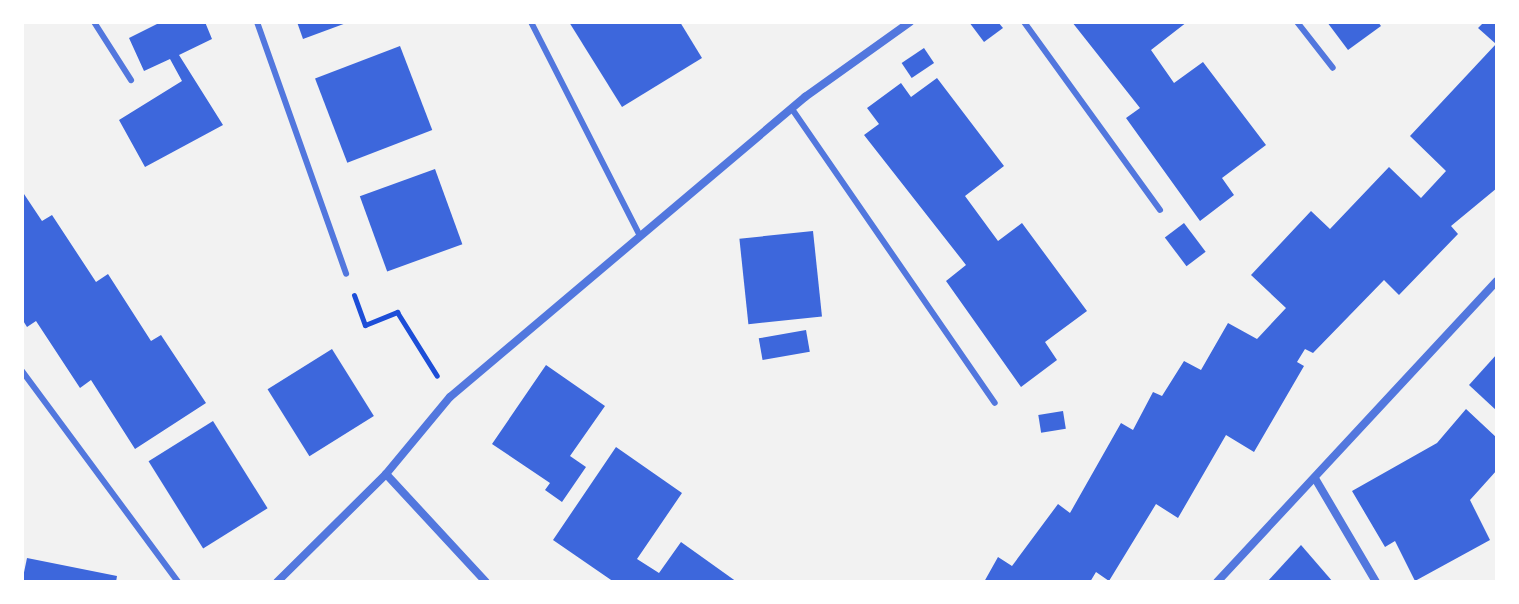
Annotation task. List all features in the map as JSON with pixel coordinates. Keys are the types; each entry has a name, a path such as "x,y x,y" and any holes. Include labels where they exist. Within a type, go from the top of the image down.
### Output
{"street":[{"path":"277,582 386,474 450,397 792,109 910,22"},
{"path":"1217,582 1316,480 1497,281"},
{"path":"386,474 486,582"},
{"path":"1316,480 1376,582"}],"lane":[{"path":"94,22 131,80"},
{"path":"257,22 346,274"},
{"path":"531,22 640,236"},
{"path":"1024,22 1160,210"},
{"path":"1297,22 1333,68"},
{"path":"792,109 995,403"},
{"path":"22,371 178,582"}],"path":[{"path":"346,274 365,325 397,312 450,397"}],"building":[{"path":"161,22 205,22 212,39 179,55 223,125 145,167 119,120 182,81 170,59 144,71 129,38"},
{"path":"297,22 349,22 303,39"},
{"path":"569,22 680,22 702,58 622,107"},
{"path":"969,22 998,22 1003,28 984,42"},
{"path":"1072,22 1187,22 1151,50 1174,83 1203,62 1266,145 1222,178 1234,195 1200,221 1126,118 1140,108"},
{"path":"1327,22 1378,22 1381,26 1348,50"},
{"path":"1484,22 1497,22 1497,188 1451,226 1458,234 1399,295 1384,280 1313,353 1305,349 1297,362 1304,366 1254,452 1226,435 1178,518 1156,504 1109,581 1096,572 1090,582 984,582 998,557 1012,566 1058,504 1070,513 1121,423 1133,430 1153,392 1162,396 1184,361 1201,370 1228,323 1257,339 1286,308 1251,275 1311,211 1330,229 1389,167 1421,198 1446,171 1410,136 1496,44 1478,28"},
{"path":"400,46 432,130 347,163 315,79"},
{"path":"924,48 934,63 912,78 902,63"},
{"path":"937,78 1004,166 965,196 998,241 1022,223 1087,311 1045,342 1057,360 1021,387 946,281 966,265 864,135 879,124 867,108 901,83 911,97"},
{"path":"435,169 462,244 387,272 360,196"},
{"path":"22,191 42,221 52,215 96,282 108,274 151,341 161,335 206,403 135,449 91,380 80,388 36,321 27,327 22,319"},
{"path":"1184,223 1206,252 1186,266 1165,237"},
{"path":"813,231 822,317 748,324 739,239"},
{"path":"806,330 810,352 763,360 759,338"},
{"path":"332,349 374,416 309,456 268,389"},
{"path":"1497,354 1497,411 1469,385"},
{"path":"546,365 605,406 570,456 586,467 562,502 545,490 550,483 492,444"},
{"path":"1466,409 1497,438 1497,470 1470,500 1490,540 1415,581 1395,541 1385,547 1352,491 1437,443"},
{"path":"1063,411 1066,429 1041,433 1038,415"},
{"path":"213,421 268,508 203,549 149,461"},
{"path":"616,447 682,493 637,559 659,573 681,542 737,582 614,582 553,540"},
{"path":"1301,545 1333,582 1267,582"},
{"path":"27,558 117,576 116,582 22,582"}]}
